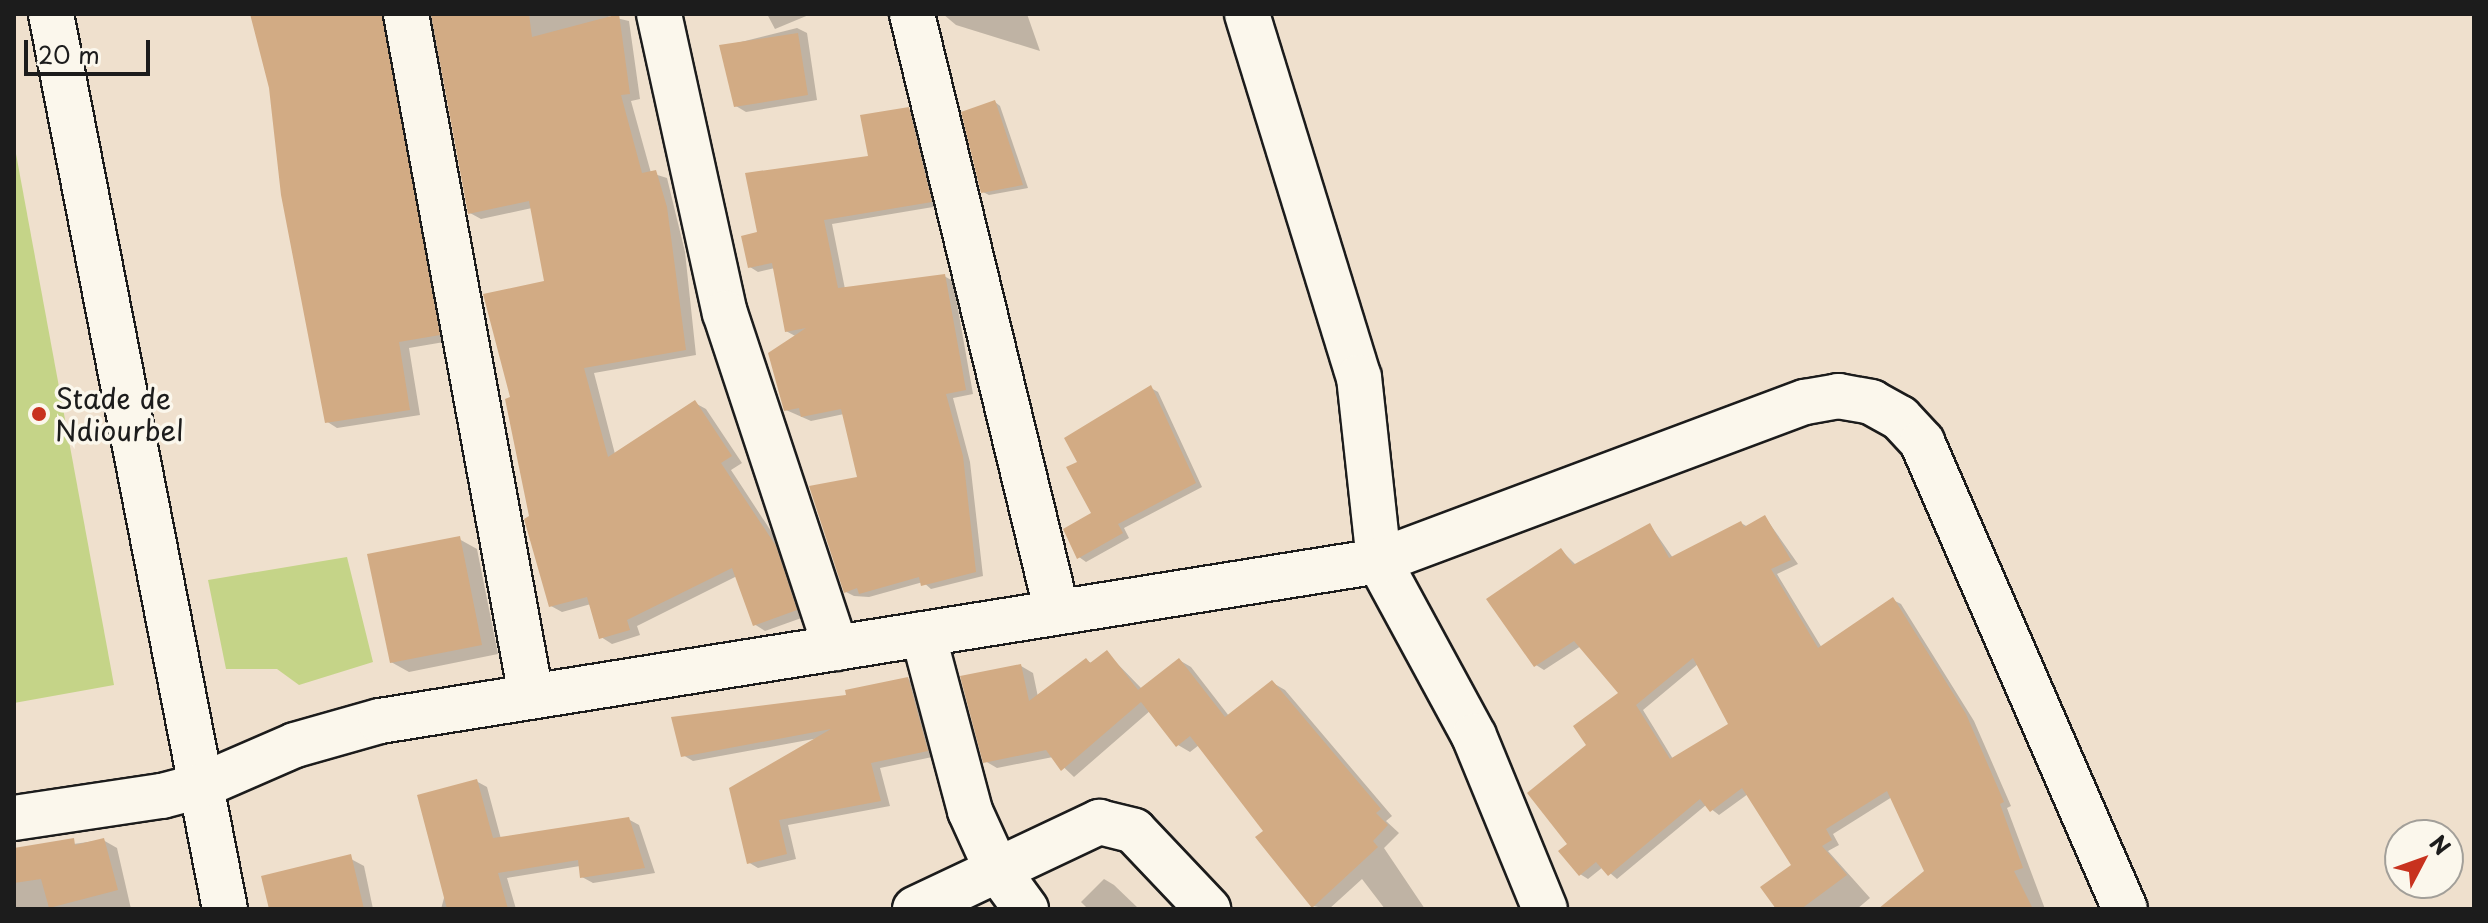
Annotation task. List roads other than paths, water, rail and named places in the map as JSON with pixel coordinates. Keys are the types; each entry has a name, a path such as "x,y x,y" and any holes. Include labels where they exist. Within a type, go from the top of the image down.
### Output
{"street":[{"path":"51,14 225,909"},
{"path":"406,14 531,696"},
{"path":"659,14 725,313 836,648"},
{"path":"912,14 1057,612"},
{"path":"1247,14 1359,377 1379,561 1474,736 1545,909"},
{"path":"14,818 120,804 203,785 337,731 531,696 1379,561 1805,402 1838,396 1871,402 1900,418 1922,442 2125,909"},
{"path":"923,634 970,811 996,868 1026,909"},
{"path":"915,909 1087,825 1111,822 1144,839 1208,909"}],"place":[{"name":"Stade de Ndiourbel","path":"39,414"}]}
